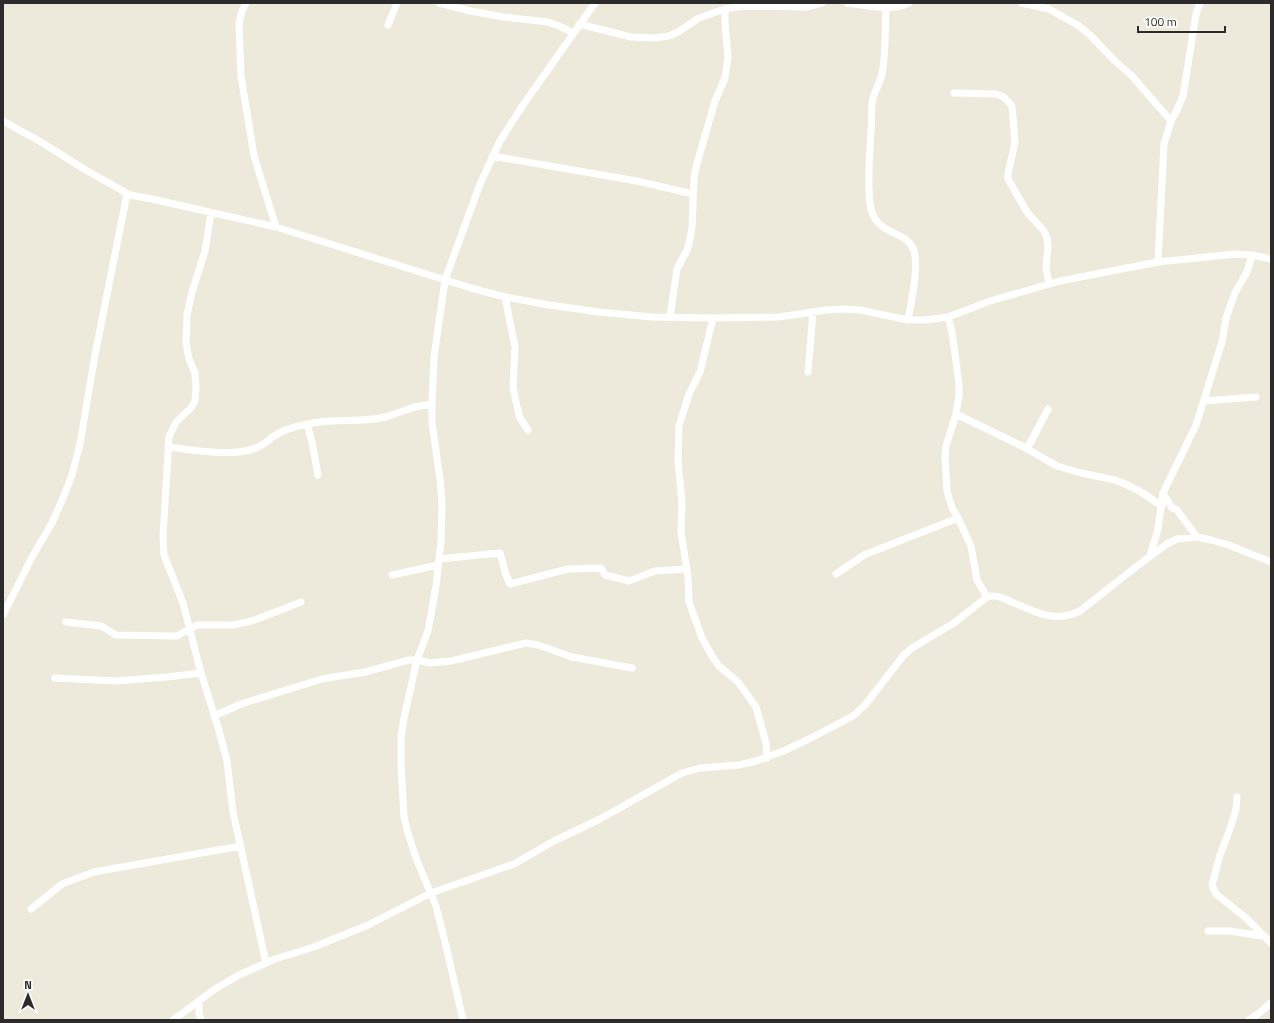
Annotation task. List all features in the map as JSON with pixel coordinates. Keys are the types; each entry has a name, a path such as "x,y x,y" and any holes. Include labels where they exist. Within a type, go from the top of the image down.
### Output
{"street":[{"path":"246,3 242,11 239,24 241,76 254,156 276,227"},
{"path":"388,25 397,3"},
{"path":"439,3 470,11 504,17 548,22 573,33"},
{"path":"463,1020 436,906 416,858 408,833 404,816 402,794 401,737 417,660 428,631 438,562 442,503 432,422 434,357 445,280 492,156 523,105 595,3"},
{"path":"580,24 632,37 654,38 669,36 678,32 699,18 725,9 743,6 806,7 822,3"},
{"path":"847,3 886,8 901,6 909,3"},
{"path":"1022,3 1050,9 1090,34 1115,61 1144,88 1171,121"},
{"path":"1158,262 1164,144 1171,121 1183,96 1196,14 1200,3"},
{"path":"886,8 882,74 872,103 869,202 873,216 878,224 908,241 914,250 916,261 908,320"},
{"path":"670,317 677,269 687,250 690,239 694,179 701,145 715,101 721,90 726,73 728,56 724,23 725,9"},
{"path":"954,93 996,94 1004,97 1012,106 1015,142 1008,179 1027,212 1044,231 1047,238 1048,247 1046,268 1049,284"},
{"path":"3,121 127,194 276,227 471,288 505,297 585,310 652,316 713,318 779,317 832,310 860,310 908,320 925,320 948,316 990,301 1049,284 1158,262 1235,254 1252,255 1271,259"},
{"path":"492,156 637,181 693,194"},
{"path":"3,615 32,557 52,523 72,475 80,444 95,355 127,194"},
{"path":"211,213 205,251 192,292 187,315 186,343 189,359 195,373 195,401 191,408 176,422 169,437 163,536 164,555 183,603 201,673 227,761 233,812 266,963"},
{"path":"1150,556 1158,529 1162,506 1162,493 1196,424 1222,342 1226,318 1235,292 1250,263 1252,255"},
{"path":"1250,263 1260,257"},
{"path":"505,297 515,347 513,380 514,395 520,418 528,430"},
{"path":"808,372 813,312"},
{"path":"948,316 952,332 959,384 959,396 956,414 947,441 945,457 946,480 949,500 971,546 977,580 987,597"},
{"path":"713,318 700,372 689,394 679,426 678,462 682,503 681,532 689,602 702,638 719,666 738,682 756,707 766,743 767,758"},
{"path":"1204,401 1256,397"},
{"path":"168,447 207,452 246,451 259,447 281,432 307,424 332,420 384,417 418,406 432,405"},
{"path":"1027,449 1048,409"},
{"path":"956,414 1058,466 1081,473 1115,480 1141,492 1162,506"},
{"path":"307,424 318,475"},
{"path":"1162,493 1172,508 1176,509 1197,537"},
{"path":"836,574 864,555 958,518"},
{"path":"173,1020 215,988 239,975 266,963 314,947 368,925 431,893 514,864 554,841 600,819 691,770 739,765 767,758 807,740 853,716 865,705 904,655 912,648 954,623 987,597 992,595 1000,596 1028,609 1051,616 1063,617 1080,611 1150,556 1177,539 1197,537 1229,545 1271,562"},
{"path":"392,575 438,562 500,553 510,584 568,569 601,568 605,575 629,581 655,571 686,569"},
{"path":"66,622 101,626 116,635 177,636 197,625 233,625 252,621 301,602"},
{"path":"214,716 241,704 322,679 365,672 403,661 417,660 430,663 451,661 526,643 538,645 572,657 632,668"},
{"path":"55,678 116,682 201,673"},
{"path":"1237,796 1236,809 1220,855 1212,885 1216,894 1246,918 1262,936 1271,943"},
{"path":"31,909 62,884 94,872 241,846"},
{"path":"1208,931 1230,931 1262,936"},
{"path":"199,1001 199,1013 201,1020"},
{"path":"1249,1020 1271,1003"}]}
